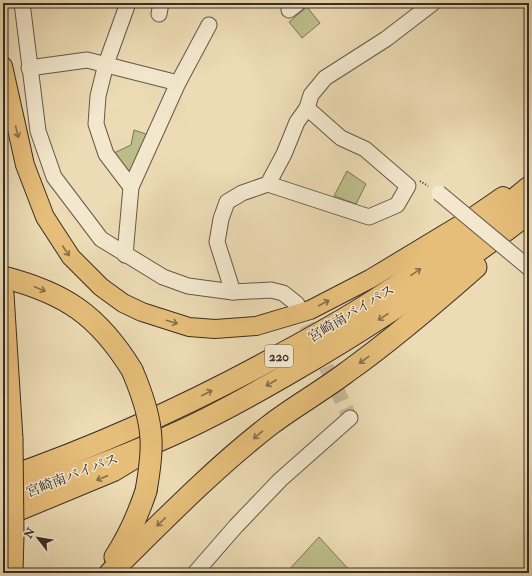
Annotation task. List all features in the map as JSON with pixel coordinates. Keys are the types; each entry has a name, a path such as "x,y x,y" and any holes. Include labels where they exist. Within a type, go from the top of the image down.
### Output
{"highway":[{"name":"宮崎南バイパス","path":"3,478 36,467 117,434 184,404 249,372 314,336 388,292 465,237 529,187"},
{"name":"宮崎南バイパス","path":"3,500 70,477 184,430 256,392 375,322 455,268 529,214"},
{"path":"110,573 166,516 228,461 270,426 308,398 346,374 393,339 428,310 490,254 529,214"},
{"path":"3,277 37,287 54,295 88,316 113,342 132,370 141,391 151,438 150,467 146,491 132,528 121,548 104,573"},
{"path":"3,294 12,439 8,526 12,573"},
{"path":"3,464 132,419 184,404"}],"main road":[{"path":"3,66 25,165 45,216 71,257 101,287 123,303 142,312 189,327 215,329 256,326 310,310 370,279 529,181"},
{"path":"8,526 114,472 184,430"}],"street":[{"path":"22,3 38,131 54,177 101,239 125,255 164,277 188,286 233,292 270,290 283,293 297,304"},
{"path":"128,3 106,64 98,96 96,124 106,154 131,187"},
{"path":"268,184 284,154 297,122 307,108 311,95 325,78 386,39 433,3"},
{"path":"125,255 131,187 178,83 209,25"},
{"path":"30,68 87,60 178,83"},
{"path":"233,292 217,242 221,219 227,202 242,193 268,184 369,217 397,205 408,186 365,149 341,138 307,108"},
{"path":"439,193 529,268"},
{"path":"195,573 236,526 280,480 350,418"}],"green space":[{"path":"307,7 320,23 302,38 289,22"},
{"path":"134,130 152,136 136,170 129,172 114,153 131,145"},
{"path":"347,171 366,184 356,204 334,196"},
{"path":"319,537 352,573 286,573"}],"tunnel":[{"path":"297,304 350,418"}]}
